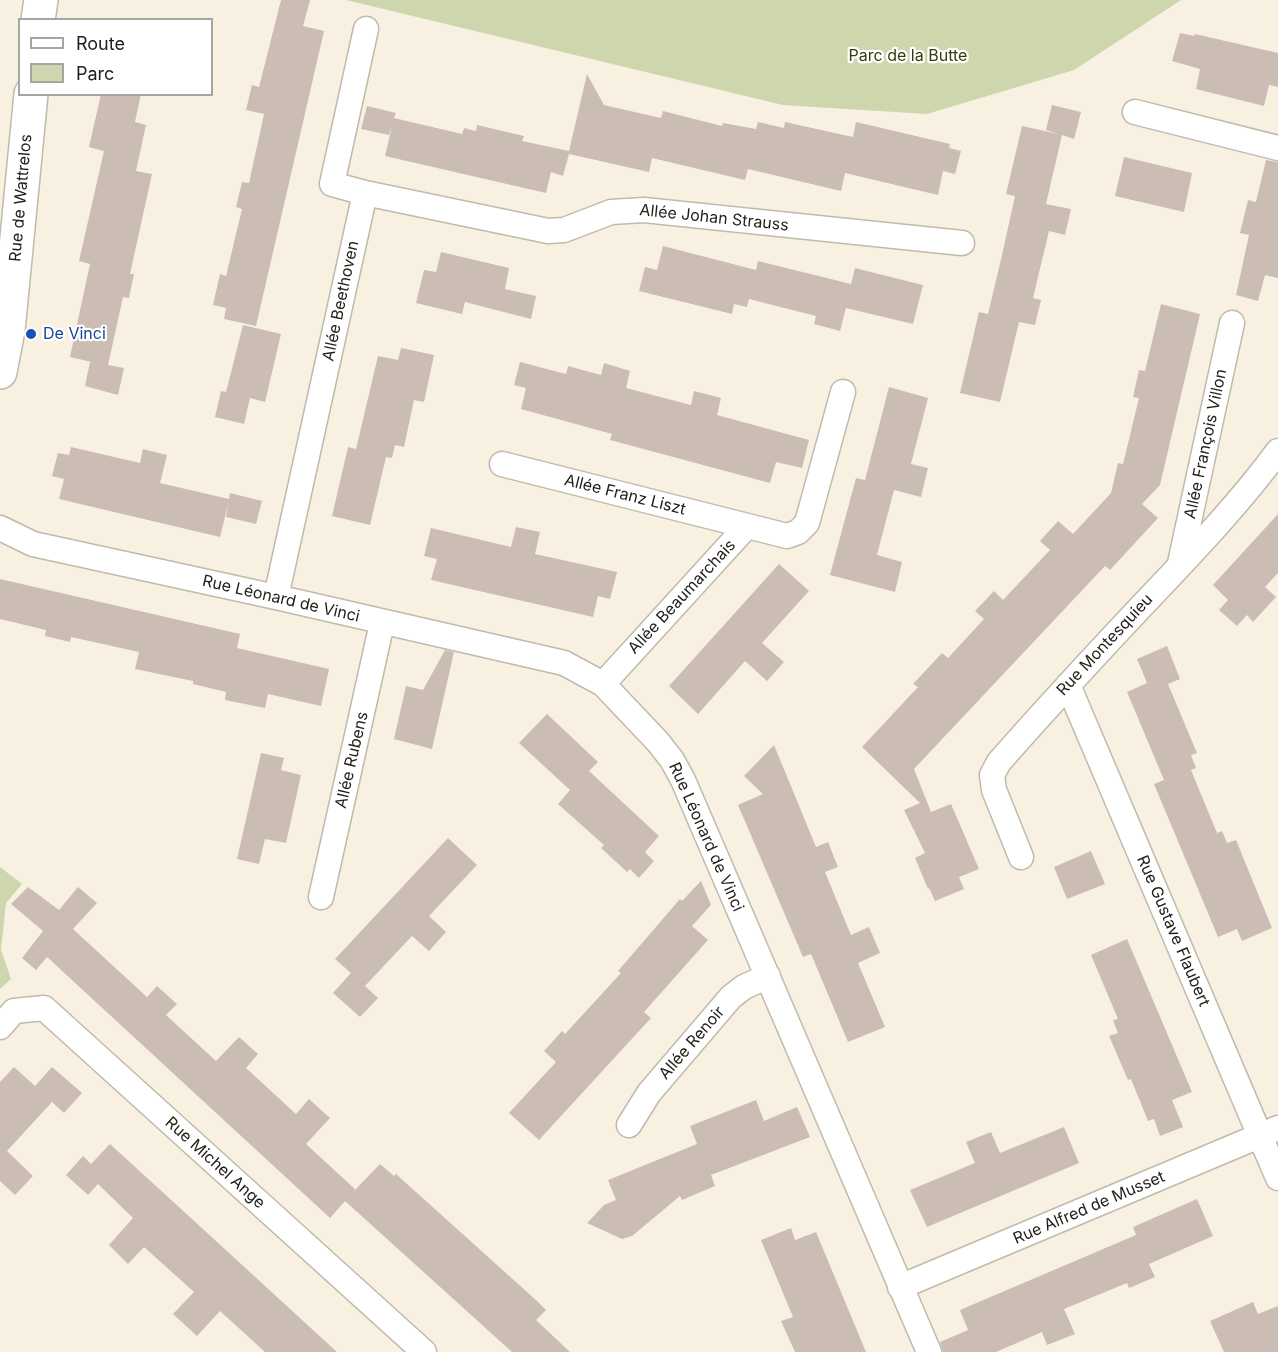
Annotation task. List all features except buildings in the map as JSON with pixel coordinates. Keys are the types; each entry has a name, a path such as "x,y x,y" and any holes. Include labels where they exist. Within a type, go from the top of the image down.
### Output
{"street":[{"path":"38,18 41,0"},
{"path":"365,193 332,184 366,30"},
{"name":"Rue de Wattrelos","path":"0,372 9,320 31,96"},
{"path":"1135,112 1278,148"},
{"name":"Allée Johan Strauss","path":"365,193 548,231 564,230 611,212 644,210 962,243"},
{"name":"Allée Beethoven","path":"276,597 365,193"},
{"name":"Allée François Villon","path":"1180,566 1232,323"},
{"name":"Allée Beaumarchais","path":"603,684 747,526 787,536 798,532 807,523 843,392"},
{"name":"Rue Montesquieu","path":"1021,857 993,790 992,775 999,762 1180,566 1259,477 1278,451"},
{"name":"Allée Franz Liszt","path":"502,464 747,526"},
{"name":"Rue Léonard de Vinci","path":"0,528 33,544 564,663 603,684 632,713 672,760 694,803 929,1352"},
{"name":"Allée Rubens","path":"321,897 382,623"},
{"name":"Rue Gustave Flaubert","path":"1068,685 1269,1132 1278,1178"},
{"name":"Allée Renoir","path":"629,1125 649,1093 731,997 744,987 768,976"},
{"name":"Rue Michel Ange","path":"0,1027 15,1011 44,1008 424,1352"},
{"name":"Rue Alfred de Musset","path":"900,1287 1269,1132"}],"green space":[{"name":"Parc de la Butte","path":"346,0 1181,0 1074,70 927,114 783,105"},
{"path":"0,867 22,884 6,903 1,950 11,979 0,989"}],"place":[{"name":"De Vinci","path":"31,334"}]}
